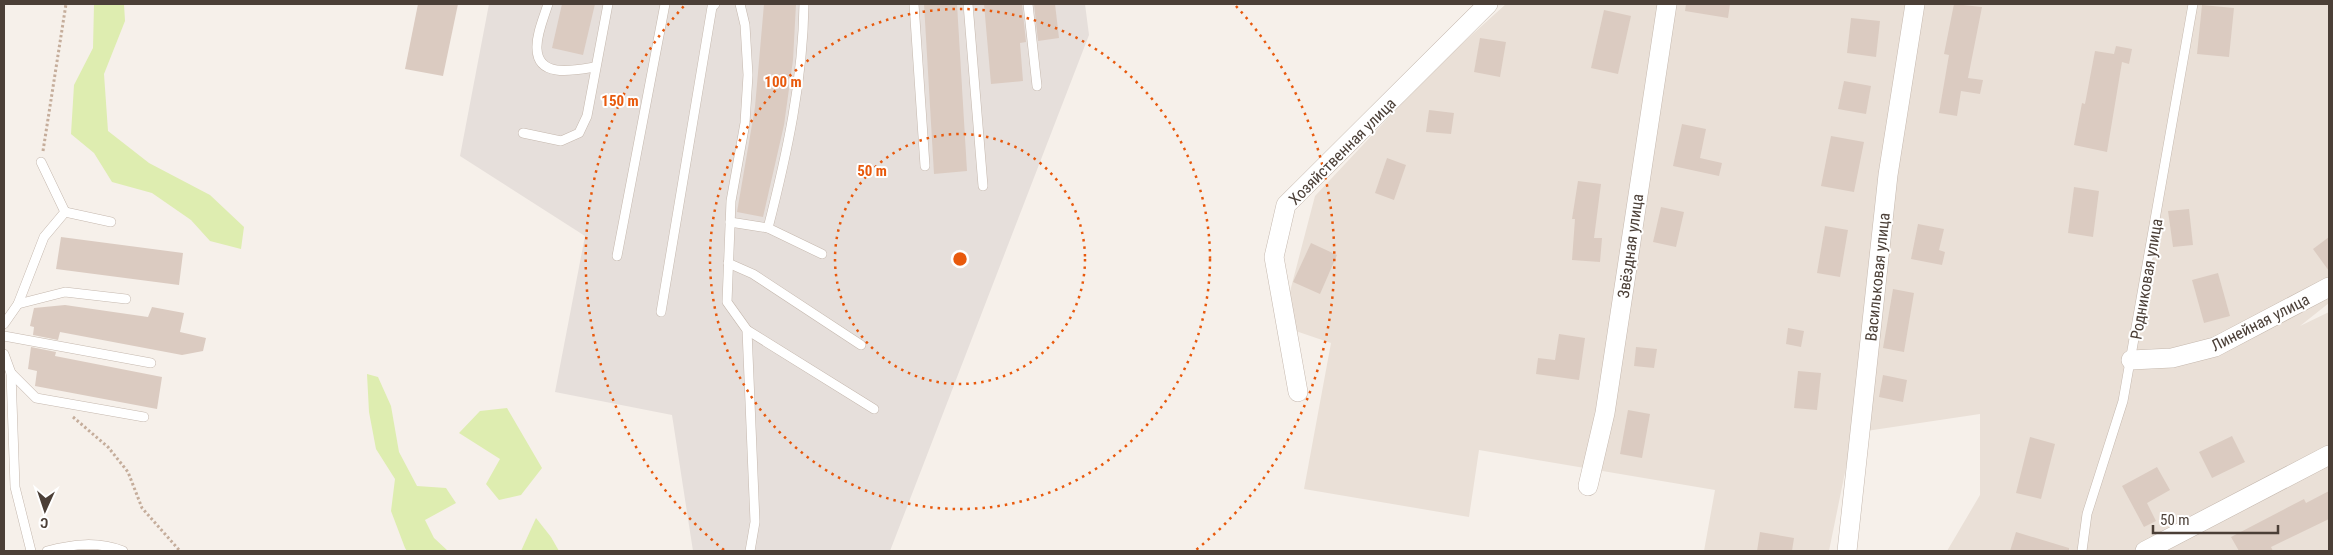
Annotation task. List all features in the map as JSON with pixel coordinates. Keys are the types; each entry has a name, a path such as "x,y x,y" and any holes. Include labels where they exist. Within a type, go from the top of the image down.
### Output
{"street":[{"name":"Хозяйственная улица","path":"1298,392 1274,257 1286,205 1488,4"},
{"name":"Звёздная улица","path":"1588,486 1605,413 1667,4"},
{"name":"Васильковая улица","path":"1847,551 1888,175 1915,4"},
{"name":"Линейная улица","path":"2131,360 2172,358 2215,348 2329,287"},
{"path":"2145,551 2329,455"}],"lane":[{"path":"548,4 536,48 538,58 548,68 565,72 595,67"},
{"path":"523,133 561,140 579,133 587,116 608,4"},
{"path":"617,256 665,4"},
{"path":"662,312 712,7 715,4"},
{"path":"740,4 745,25 748,74 745,123 731,201 726,302 747,330 874,409"},
{"path":"768,228 784,165 799,83 804,4"},
{"path":"914,4 925,166"},
{"path":"968,4 982,186"},
{"path":"1028,4 1037,86"},
{"name":"Родниковая улица","path":"2082,551 2087,514 2123,401 2193,4"},
{"path":"41,162 65,212"},
{"path":"65,212 110,222"},
{"path":"4,324 18,304 44,237 65,212"},
{"path":"730,222 768,228 822,254"},
{"path":"728,263 753,274 861,345"},
{"path":"18,304 64,292 126,299"},
{"path":"747,330 755,522 750,551"},
{"path":"4,336 151,363"},
{"path":"4,354 11,373 15,486 31,551"},
{"path":"11,373 36,398 144,417"},
{"path":"47,551 67,546 105,544 123,551"}],"path":[{"path":"41,162 66,4"},
{"path":"53,401 108,447 128,472 142,508 180,551"}],"shaded area":[{"path":"489,4 1085,4 1089,35 890,551 693,551 672,415 555,392 585,236 460,156"},
{"path":"1506,4 2329,4 2329,303 2300,326 2329,312 2329,551 1947,551 1980,495 1980,414 1853,433 1829,551 1704,551 1715,490 1479,450 1469,517 1304,489 1331,343 1281,326 1315,196 1434,69"}],"green space":[{"path":"94,4 124,4 125,21 104,74 108,131 149,163 210,195 244,227 241,249 210,241 191,220 152,193 112,182 94,153 71,134 74,85 93,48"},
{"path":"367,374 378,377 391,406 399,452 417,486 446,488 456,503 425,520 434,538 448,551 407,551 405,548 391,511 395,479 376,449 369,412"},
{"path":"507,408 542,468 521,495 499,500 486,484 500,459 459,433 480,411"},
{"path":"536,518 551,537 559,551 521,551"}],"building":[{"path":"418,4 458,4 443,76 405,69"},
{"path":"562,4 595,4 583,55 552,48"},
{"path":"764,4 796,4 793,60 784,125 763,217 737,212 755,107"},
{"path":"924,4 957,4 967,171 934,174"},
{"path":"984,4 1022,4 1026,42 1020,43 1023,81 991,84"},
{"path":"1034,4 1055,4 1059,38 1038,41"},
{"path":"1686,4 1730,4 1728,18 1685,11"},
{"path":"1954,4 1982,7 1968,78 1983,80 1980,94 1961,91 1957,116 1939,113 1949,55 1944,54"},
{"path":"2202,5 2234,8 2229,57 2197,54"},
{"path":"1604,10 1631,16 1618,74 1591,68"},
{"path":"1851,18 1880,21 1876,57 1847,53"},
{"path":"1480,38 1506,42 1500,77 1474,72"},
{"path":"2116,46 2132,49 2129,64 2122,62 2107,152 2074,145 2082,103 2085,104 2095,51 2114,54"},
{"path":"1844,81 1871,86 1866,114 1838,109"},
{"path":"1429,110 1454,113 1451,134 1426,132"},
{"path":"1682,124 1706,129 1700,158 1722,163 1719,176 1673,166"},
{"path":"1831,136 1864,142 1854,192 1821,186"},
{"path":"1387,158 1406,165 1394,200 1375,193"},
{"path":"1578,181 1601,184 1594,238 1602,238 1600,262 1572,260 1575,219 1572,219"},
{"path":"2074,187 2099,191 2093,237 2068,233"},
{"path":"1661,207 1684,212 1676,247 1653,242"},
{"path":"2189,209 2193,245 2173,247 2168,211"},
{"path":"1918,224 1944,229 1939,250 1945,252 1942,265 1911,259"},
{"path":"1825,226 1848,230 1840,277 1817,273"},
{"path":"61,237 183,253 179,285 56,269"},
{"path":"2329,237 2329,271 2313,249"},
{"path":"1311,243 1337,255 1320,294 1293,282"},
{"path":"2218,273 2230,316 2204,323 2192,280"},
{"path":"1893,289 1914,293 1904,352 1883,348"},
{"path":"65,305 148,317 152,307 184,313 180,332 206,338 203,351 182,355 60,332 58,340 33,335 34,327 30,326 34,308"},
{"path":"1788,328 1804,331 1801,347 1786,344"},
{"path":"1559,334 1585,338 1579,380 1536,374 1538,358 1555,360"},
{"path":"31,347 56,352 55,356 162,377 157,409 35,386 37,371 28,369"},
{"path":"1636,347 1657,349 1654,368 1634,366"},
{"path":"1798,371 1821,373 1817,410 1794,408"},
{"path":"1883,375 1907,380 1903,402 1879,397"},
{"path":"1628,410 1650,414 1642,458 1620,454"},
{"path":"2232,436 2245,462 2212,478 2199,452"},
{"path":"2030,437 2055,444 2041,499 2016,493"},
{"path":"2157,467 2170,490 2147,503 2156,521 2144,527 2122,486"},
{"path":"2329,491 2329,519 2271,547 2273,551 2239,551 2231,537 2304,499 2306,503"},
{"path":"1760,532 1794,538 1792,551 1757,551"},
{"path":"2016,532 2069,548 2069,551 2010,551"}]}
